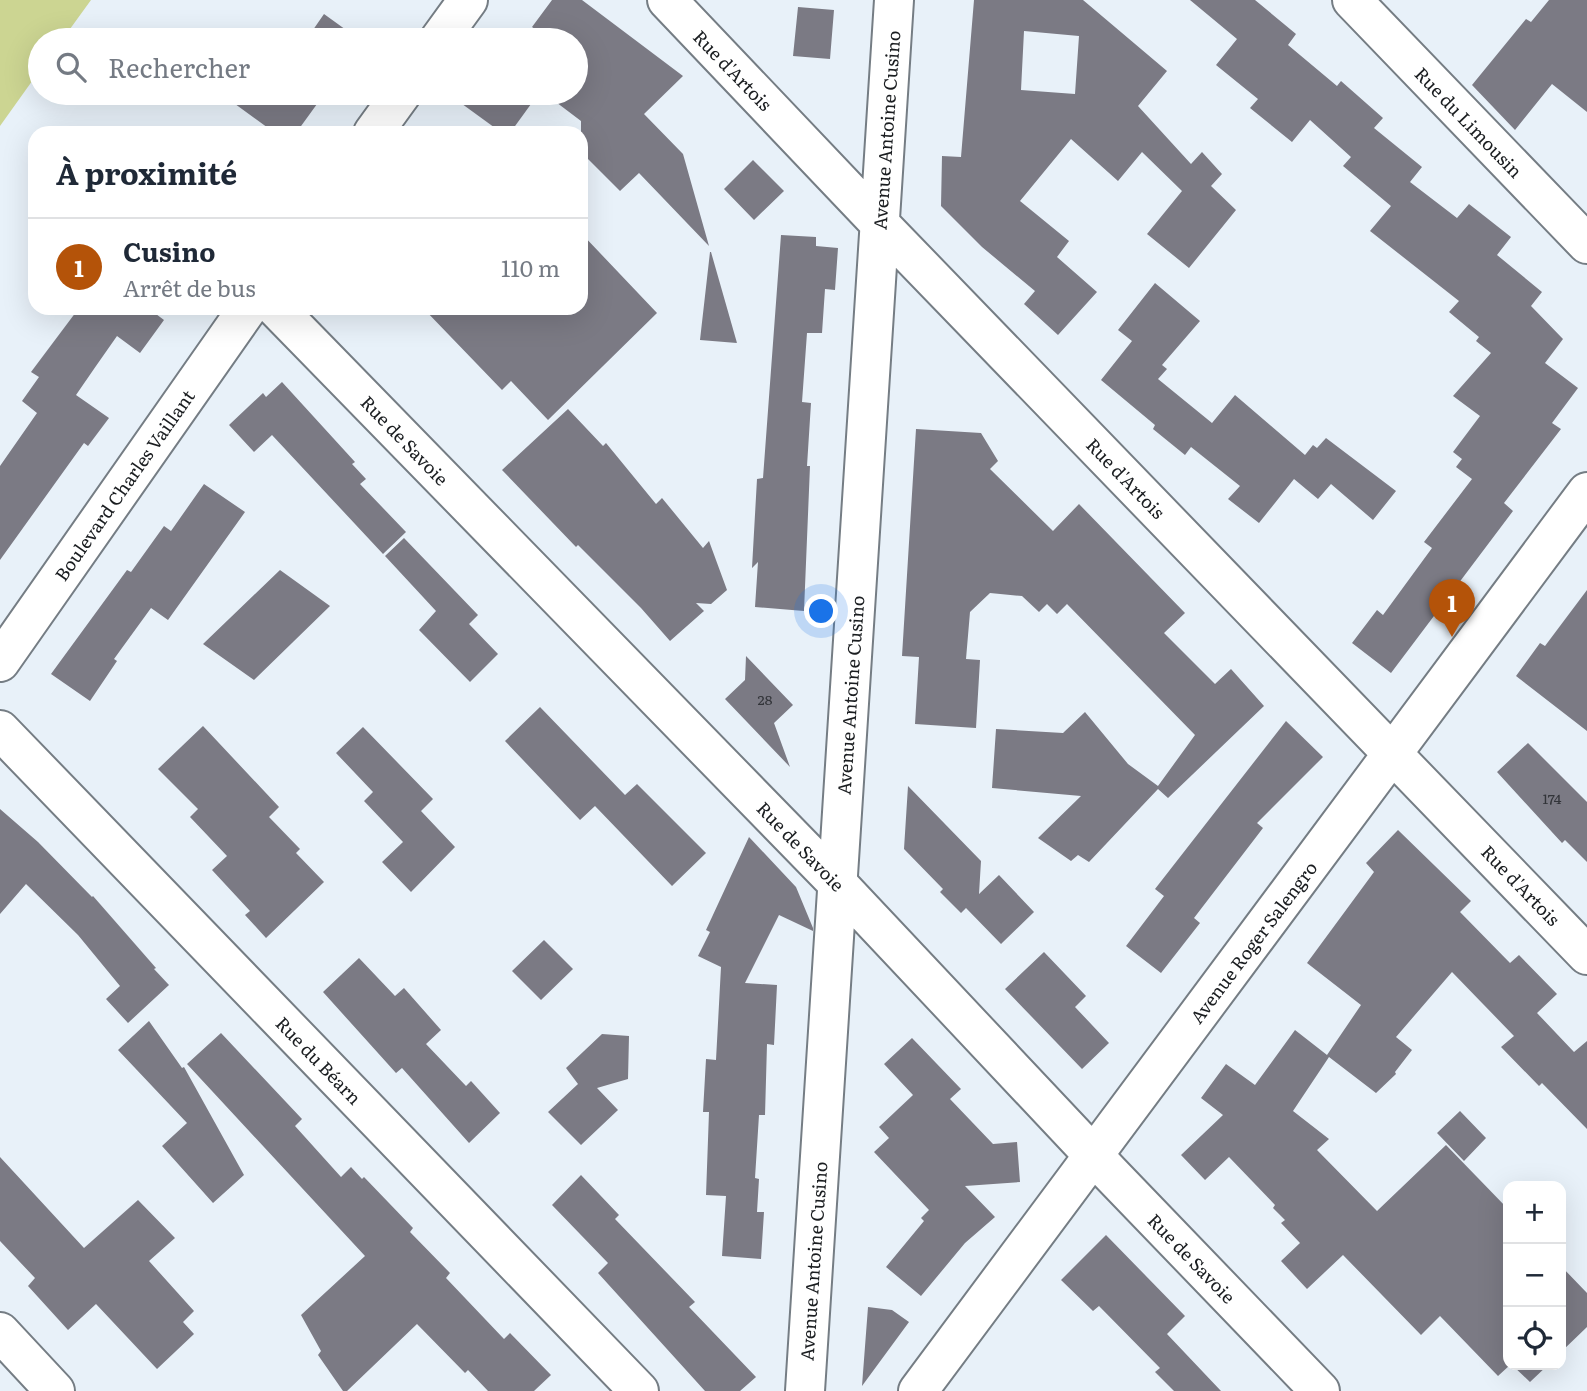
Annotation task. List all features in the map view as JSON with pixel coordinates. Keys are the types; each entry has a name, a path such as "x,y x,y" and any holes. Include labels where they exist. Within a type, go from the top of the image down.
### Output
{"street":[{"path":"448,28 468,0"},
{"name":"Rue d'Artois","path":"667,0 1587,955"},
{"name":"Avenue Antoine Cusino","path":"806,1391 894,0"},
{"name":"Rue du Limousin","path":"1352,0 1587,244"},
{"path":"378,126 393,105"},
{"name":"Boulevard Charles Vaillant","path":"0,662 243,315"},
{"name":"Rue de Savoie","path":"283,315 838,884 1320,1391"},
{"name":"Avenue Roger Salengro","path":"918,1391 1587,492"},
{"name":"Rue du Béarn","path":"0,730 639,1391"},
{"path":"0,1332 55,1391"}],"green space":[{"path":"0,0 91,0 71,28 28,28 28,87 0,126"}],"building":[{"path":"552,0 582,0 683,76 644,114 683,154 709,246 639,173 620,191 588,159 588,126 581,126 581,121 560,105 588,105 588,28 532,27"},
{"path":"974,0 1083,0 1167,71 1138,106 1191,164 1202,152 1222,174 1211,186 1236,210 1189,268 1147,234 1182,191 1142,152 1118,181 1071,139 1020,201 1069,241 1057,257 1097,292 1058,335 1024,304 1035,291 982,247 941,206 942,156 961,157","holes":["1024,31 1079,36 1075,94 1021,90"]},
{"path":"1190,0 1255,0 1296,34 1288,45 1337,86 1341,81 1383,118 1374,128 1422,167 1410,182 1457,218 1469,204 1511,237 1497,255 1542,292 1531,306 1563,339 1545,363 1578,388 1552,423 1561,429 1504,503 1513,511 1391,673 1352,643 1377,610 1383,615 1432,548 1424,542 1472,479 1456,467 1462,459 1453,452 1480,416 1453,396 1491,353 1476,341 1479,337 1449,312 1459,301 1370,231 1391,206 1343,166 1351,157 1310,120 1292,142 1250,108 1258,99 1216,65 1237,39"},
{"path":"1549,0 1587,0 1587,112 1552,84 1515,130 1472,85 1526,19 1531,22"},
{"path":"798,7 834,10 830,59 793,56"},
{"path":"324,14 343,28 314,28"},
{"path":"236,105 316,105 301,126 265,126"},
{"path":"464,105 530,105 515,126 492,126"},
{"path":"753,160 784,191 754,220 724,189"},
{"path":"781,235 816,237 816,246 838,248 835,290 825,289 822,333 807,333 802,402 811,403 804,611 755,607 758,562 752,568 757,479 763,478"},
{"path":"588,240 657,313 548,420 511,381 502,390 430,315 588,315"},
{"path":"711,252 737,343 700,340"},
{"path":"1155,283 1200,321 1162,365 1167,369 1158,379 1212,423 1235,395 1305,455 1313,445 1317,448 1326,438 1396,491 1373,520 1331,484 1318,499 1294,479 1259,523 1228,499 1240,486 1191,447 1185,455 1153,429 1155,425 1101,380 1132,341 1118,330"},
{"path":"74,315 157,315 164,320 140,353 117,336 76,395 109,418 88,446 84,443 0,560 0,466 37,413 22,401 39,377 31,372"},
{"path":"282,382 355,462 352,464 366,479 360,484 406,532 383,554 272,435 254,452 229,425 263,393 266,397"},
{"path":"568,409 603,446 606,443 656,504 662,498 703,548 709,541 727,590 711,604 696,603 704,611 670,641 641,608 578,545 576,547 502,470"},
{"path":"916,429 981,433 998,461 990,469 1053,531 1079,504 1185,613 1164,633 1215,684 1231,669 1264,706 1168,798 1158,789 1089,862 1078,855 1071,861 1038,838 1081,796 992,788 996,729 1063,733 1085,712 1128,764 1158,786 1195,735 1067,604 1057,614 1047,604 1039,612 1022,596 990,593 970,612 966,659 980,660 976,728 915,724 919,657 902,656"},
{"path":"204,484 245,512 168,620 151,608 114,659 117,661 90,701 51,674 127,570 131,572 164,526 171,531"},
{"path":"404,538 478,615 469,624 498,654 470,682 419,630 436,611 385,556"},
{"path":"280,570 330,606 254,680 203,644"},
{"path":"1587,590 1587,731 1516,676 1540,643 1545,646"},
{"path":"746,656 793,705 774,723 790,767 725,699 745,680"},
{"path":"540,707 625,795 637,784 706,853 672,886 595,806 580,820 505,741"},
{"path":"1286,721 1323,757 1257,823 1263,828 1194,918 1200,923 1161,973 1126,946 1164,896 1155,889"},
{"path":"203,726 279,807 269,817 300,849 296,853 324,882 266,938 245,915 250,911 212,870 227,856 190,817 198,809 158,769"},
{"path":"363,727 433,799 421,811 455,847 411,892 382,862 403,842 364,801 373,792 336,753"},
{"path":"1528,743 1587,802 1587,862 1565,840 1562,843 1497,772"},
{"path":"908,786 981,861 979,894 999,875 1034,912 1001,944 966,908 961,913 940,892 943,889 904,849"},
{"path":"0,809 93,896 169,985 128,1023 106,999 120,986 78,935 26,884 0,914"},
{"path":"1398,830 1471,901 1460,912 1510,963 1519,955 1557,994 1537,1013 1574,1052 1587,1041 1587,1129 1542,1083 1539,1086 1501,1047 1514,1036 1452,972 1396,1037 1412,1050 1396,1074 1376,1093 1329,1057 1293,1111 1329,1139 1317,1150 1377,1211 1446,1145 1503,1204 1505,1370 1498,1376 1440,1316 1421,1335 1343,1255 1307,1289 1281,1261 1300,1243 1281,1223 1285,1220 1273,1208 1275,1205 1229,1157 1205,1180 1181,1155 1223,1115 1201,1098 1226,1064 1255,1085 1295,1030 1327,1055 1361,1005 1307,963 1374,872 1366,863"},
{"path":"749,837 796,887 813,928 813,931 779,915 745,983 777,985 774,1045 767,1044 765,1115 759,1115 755,1178 759,1179 757,1212 764,1212 761,1259 722,1256 726,1196 706,1195 709,1112 703,1112 706,1059 716,1060 721,967 698,956 710,932 706,930"},
{"path":"544,940 573,969 541,1000 512,971"},
{"path":"1044,952 1086,996 1075,1007 1109,1043 1082,1069 1005,989"},
{"path":"359,958 395,996 404,988 441,1030 426,1044 466,1086 471,1081 500,1113 469,1143 402,1068 396,1073 323,992"},
{"path":"149,1021 182,1068 184,1067 244,1175 213,1203 162,1146 187,1123 118,1050"},
{"path":"221,1033 302,1119 295,1126 341,1177 351,1167 362,1179 364,1177 413,1228 410,1232 450,1273 446,1278 504,1339 510,1333 551,1375 534,1391 488,1391 468,1370 465,1373 417,1324 347,1391 343,1391 318,1355 321,1351 301,1315 365,1256 187,1064"},
{"path":"602,1034 629,1036 628,1079 597,1088 618,1110 581,1145 548,1112 578,1084 566,1068"},
{"path":"912,1038 961,1089 950,1099 993,1144 1017,1142 1020,1182 965,1186 995,1217 965,1243 921,1296 886,1267 924,1221 921,1218 929,1210 874,1152 889,1138 879,1127 913,1095 884,1064"},
{"path":"1460,1111 1486,1138 1464,1161 1437,1133"},
{"path":"0,1157 84,1248 138,1200 175,1238 149,1261 194,1311 183,1322 194,1334 157,1369 96,1304 68,1330 28,1286 35,1278 0,1241"},
{"path":"581,1175 619,1215 615,1219 695,1302 689,1307 756,1377 740,1391 705,1391 598,1273 608,1263 552,1205"},
{"path":"1106,1235 1185,1316 1167,1334 1221,1391 1174,1391 1155,1372 1160,1368 1099,1306 1093,1311 1061,1280"},
{"path":"1566,1271 1587,1293 1587,1327 1566,1347"},
{"path":"868,1307 892,1310 909,1322 862,1386"},
{"path":"1517,1370 1543,1370 1530,1382"}],"place":[{"name":"Cusino","path":"1452,637"}]}
